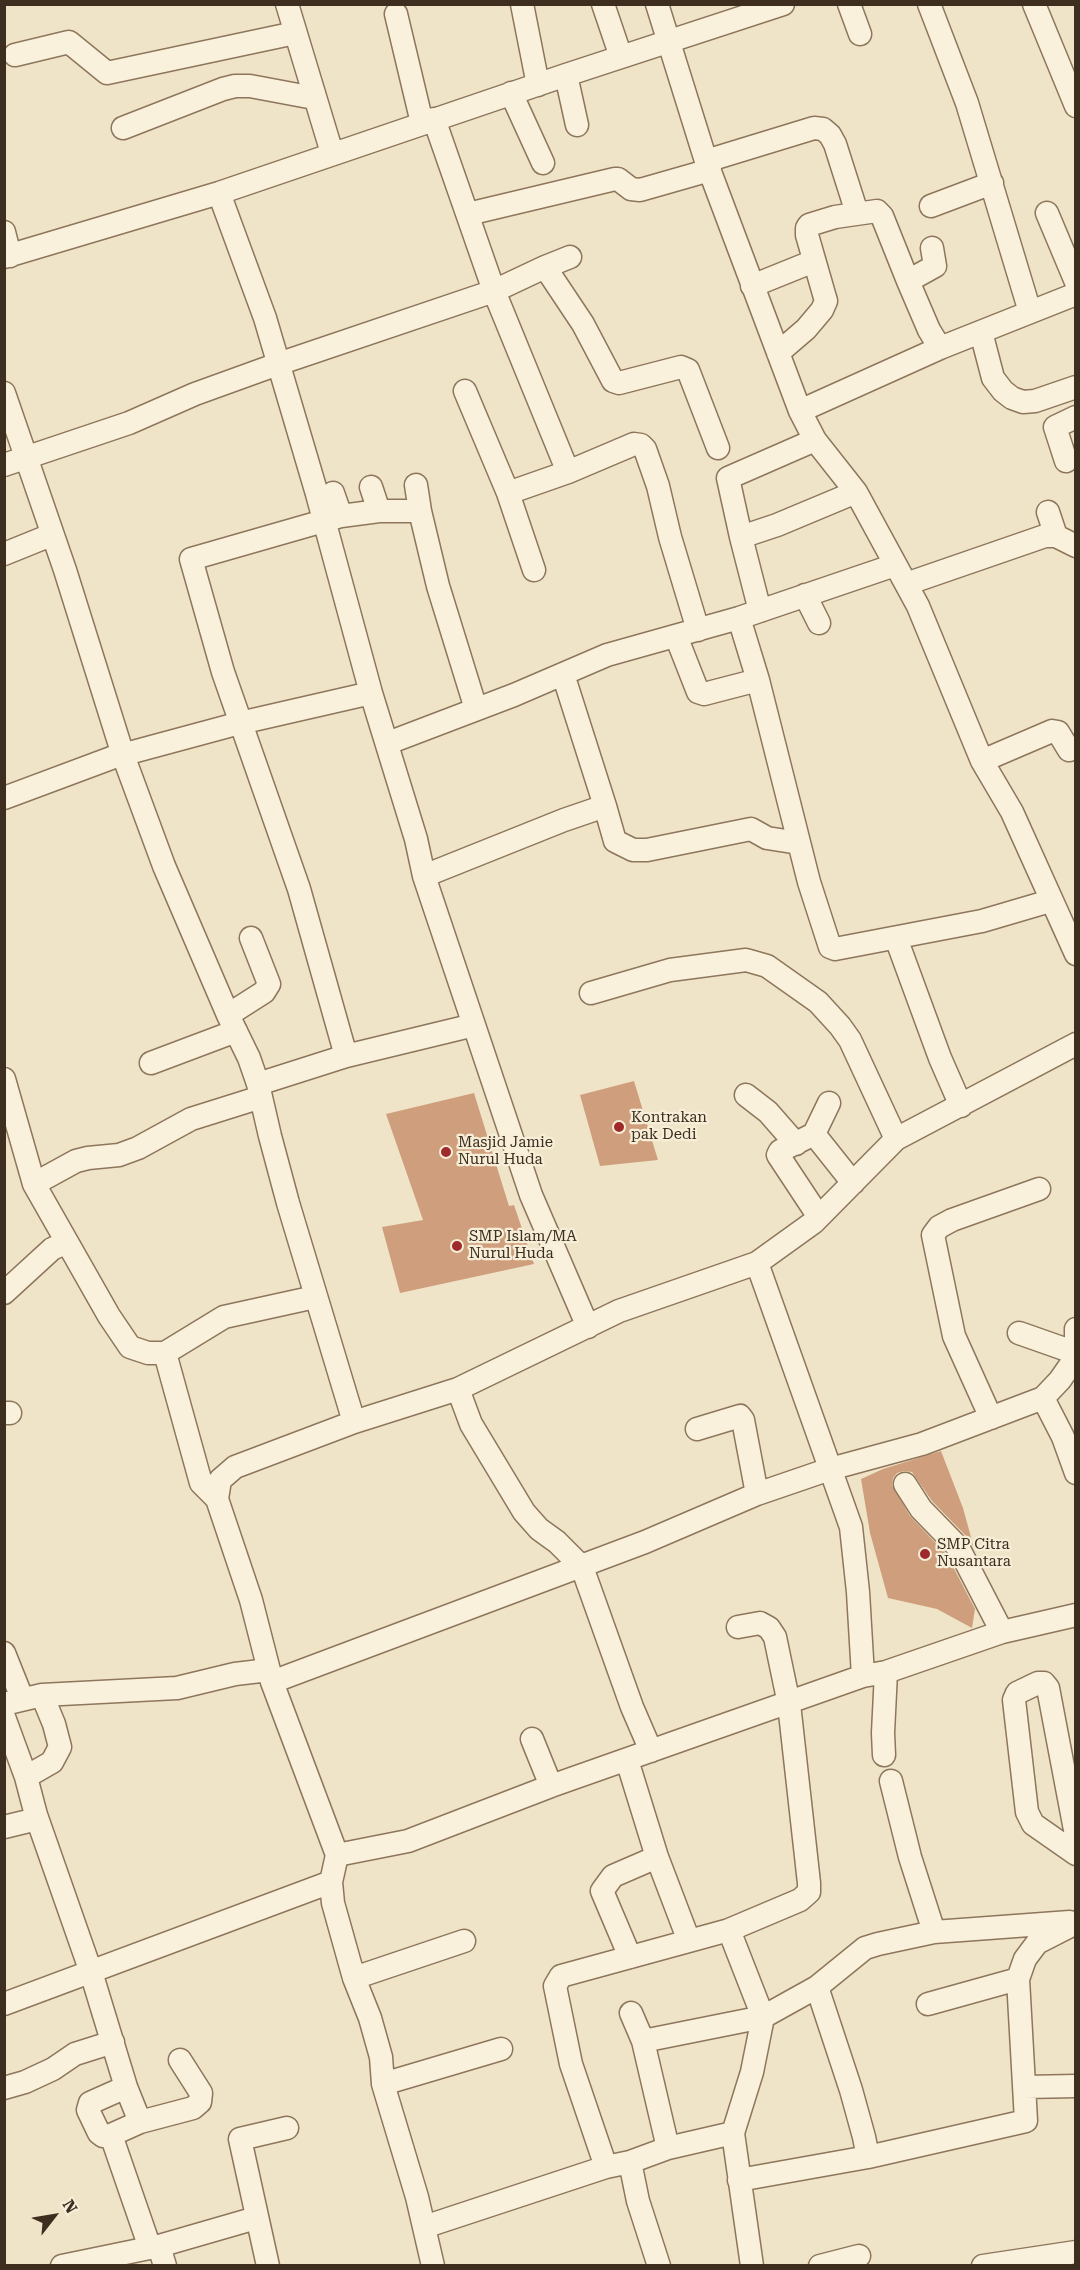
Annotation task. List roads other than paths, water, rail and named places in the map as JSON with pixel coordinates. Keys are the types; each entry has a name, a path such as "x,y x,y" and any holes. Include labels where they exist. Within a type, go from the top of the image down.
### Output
{"street":[{"path":"287,4 332,153"},
{"path":"522,4 538,85"},
{"path":"603,4 621,57"},
{"path":"657,4 708,165 800,411 815,440 856,492 918,606 982,761 1012,812 1050,901 1076,954"},
{"path":"4,232 7,256 219,193 669,41 739,11 783,4"},
{"path":"849,4 860,34"},
{"path":"929,4 967,103 1030,312"},
{"path":"1034,4 1076,106"},
{"path":"396,14 428,121 468,214 494,291 568,472"},
{"path":"15,55 69,42 107,73 295,33"},
{"path":"566,75 577,125"},
{"path":"123,128 223,88 250,86 314,98"},
{"path":"511,93 543,163"},
{"path":"468,214 615,179 631,189 640,190 814,128 823,129 835,144 857,213"},
{"path":"931,206 992,183"},
{"path":"219,193 265,318 278,364 333,518 371,693 416,839 423,876 496,1086 531,1195 588,1327"},
{"path":"778,353 806,329 825,305 827,297 807,235 809,225 835,217 874,210 880,214 929,330 940,348"},
{"path":"1047,213 1076,282"},
{"path":"908,281 935,266 932,248"},
{"path":"15,462 129,423 195,394 278,364 494,291 570,257"},
{"path":"752,286 814,261"},
{"path":"545,267 583,324 613,381 619,383 681,367 688,370 718,448"},
{"path":"800,411 940,348 1076,294"},
{"path":"981,332 993,378 1012,398 1023,402 1035,401 1073,385"},
{"path":"465,391 508,493 534,570"},
{"path":"4,393 15,462 51,535 123,755 164,866 260,1090 270,1136 315,1297 354,1422"},
{"path":"1066,461 1055,427 1076,417"},
{"path":"815,440 728,478 741,537 758,680 799,843 830,947 835,949 982,921 1050,901"},
{"path":"508,493 568,472 634,444 643,446 658,486 670,537 698,630"},
{"path":"416,485 420,511 450,629 476,709"},
{"path":"371,487 379,511"},
{"path":"741,537 777,525 856,492"},
{"path":"333,494 333,518"},
{"path":"346,1056 299,889 240,723 191,559 333,518 379,511 420,511"},
{"path":"1048,512 1066,541"},
{"path":"4,554 51,535"},
{"path":"388,743 607,656 698,630 805,595 900,574 1045,536 1066,541"},
{"path":"805,595 819,623"},
{"path":"676,636 698,692 704,694 758,680"},
{"path":"563,674 615,841 633,850 647,850 751,829 767,838 799,843"},
{"path":"4,798 123,755 240,723 371,693"},
{"path":"982,761 1052,730 1058,732 1069,750"},
{"path":"423,876 605,806"},
{"path":"151,1063 232,1023 264,992 269,984 251,938"},
{"path":"896,938 940,1058 961,1106"},
{"path":"591,993 670,970 746,960 767,966 818,1002 840,1026 850,1040 896,1139"},
{"path":"34,1184 76,1161 119,1155 138,1148 191,1119 346,1056 474,1025"},
{"path":"217,1499 220,1480 229,1471 354,1422 458,1389 647,1300 757,1263 819,1217 896,1139 1076,1044"},
{"path":"4,1079 34,1184 109,1316 130,1347 148,1353 165,1353 225,1317 315,1297"},
{"path":"746,1095 805,1139 853,1183"},
{"path":"819,1217 779,1157 780,1151 805,1139 829,1103"},
{"path":"991,1418 954,1336 933,1235 939,1227 952,1220 1039,1189"},
{"path":"4,1293 52,1249 67,1242"},
{"path":"757,1263 851,1527 863,1676"},
{"path":"1076,1329 1076,1341"},
{"path":"23,1699 177,1688 235,1674 270,1676 582,1567 757,1494 830,1469 922,1444 1043,1398 1060,1380 1076,1355 1019,1333"},
{"path":"165,1353 201,1483 217,1499 230,1533 251,1599 266,1664 337,1855 331,1882 333,1903 354,1978 370,2018 381,2057 382,2084 417,2197 434,2265"},
{"path":"458,1389 471,1424 524,1512 539,1529 557,1542 582,1567 632,1707 651,1751"},
{"path":"1043,1398 1063,1437 1076,1473"},
{"path":"697,1429 740,1416 743,1420 757,1494"},
{"path":"905,1484 921,1509 958,1547 1002,1632"},
{"path":"337,1855 408,1841 551,1786 789,1704 863,1676 886,1672 1002,1632 1076,1615"},
{"path":"606,2166 571,2064 555,1986 561,1976 729,1930 800,1900 808,1892 809,1883 789,1704 775,1637 769,1628 760,1623 738,1627"},
{"path":"4,1653 23,1699 54,1724 68,1772"},
{"path":"884,1755 886,1672"},
{"path":"1076,1835 1047,1688 1044,1683 1038,1683 1017,1693 1014,1700 1027,1812 1034,1824 1076,1854"},
{"path":"4,1717 91,1972 126,2087 140,2122"},
{"path":"532,1739 551,1786"},
{"path":"26,1777 52,1762 60,1747"},
{"path":"627,1760 657,1857 689,1941"},
{"path":"891,1781 910,1857 934,1932"},
{"path":"4,1827 37,1818"},
{"path":"630,1958 602,1891 613,1876 657,1857"},
{"path":"4,2004 331,1882"},
{"path":"643,2041 763,2017 817,1987 865,1948 934,1932 1076,1922"},
{"path":"739,2180 868,2157 1026,2121 1018,1979 1025,1959 1037,1943 1076,1922"},
{"path":"729,1930 763,2017 754,2062 733,2133 752,2265"},
{"path":"354,1978 464,1941"},
{"path":"927,2004 1018,1979"},
{"path":"817,1987 851,2090 868,2157"},
{"path":"631,2013 643,2041 668,2148"},
{"path":"4,2088 25,2082 52,2069 75,2054 113,2042"},
{"path":"382,2084 501,2049"},
{"path":"126,2087 90,2103 88,2110 99,2133 103,2136 111,2135 140,2122 193,2108 200,2102 201,2093 180,2060"},
{"path":"1025,2087 1076,2086"},
{"path":"268,2265 240,2139 286,2128"},
{"path":"424,2227 606,2166 630,2162 668,2148 733,2133"},
{"path":"111,2135 158,2253"},
{"path":"630,2162 638,2201 658,2265"},
{"path":"62,2265 158,2253 256,2218"},
{"path":"983,2265 1076,2252"},
{"path":"820,2265 859,2256"}],"place":[{"name":"Kontrakan pak Dedi","path":"619,1127"},
{"name":"Masjid Jamie Nurul Huda","path":"446,1152"},
{"name":"SMP Islam/MA Nurul Huda","path":"457,1246"},
{"name":"SMP Citra Nusantara","path":"925,1554"}]}
